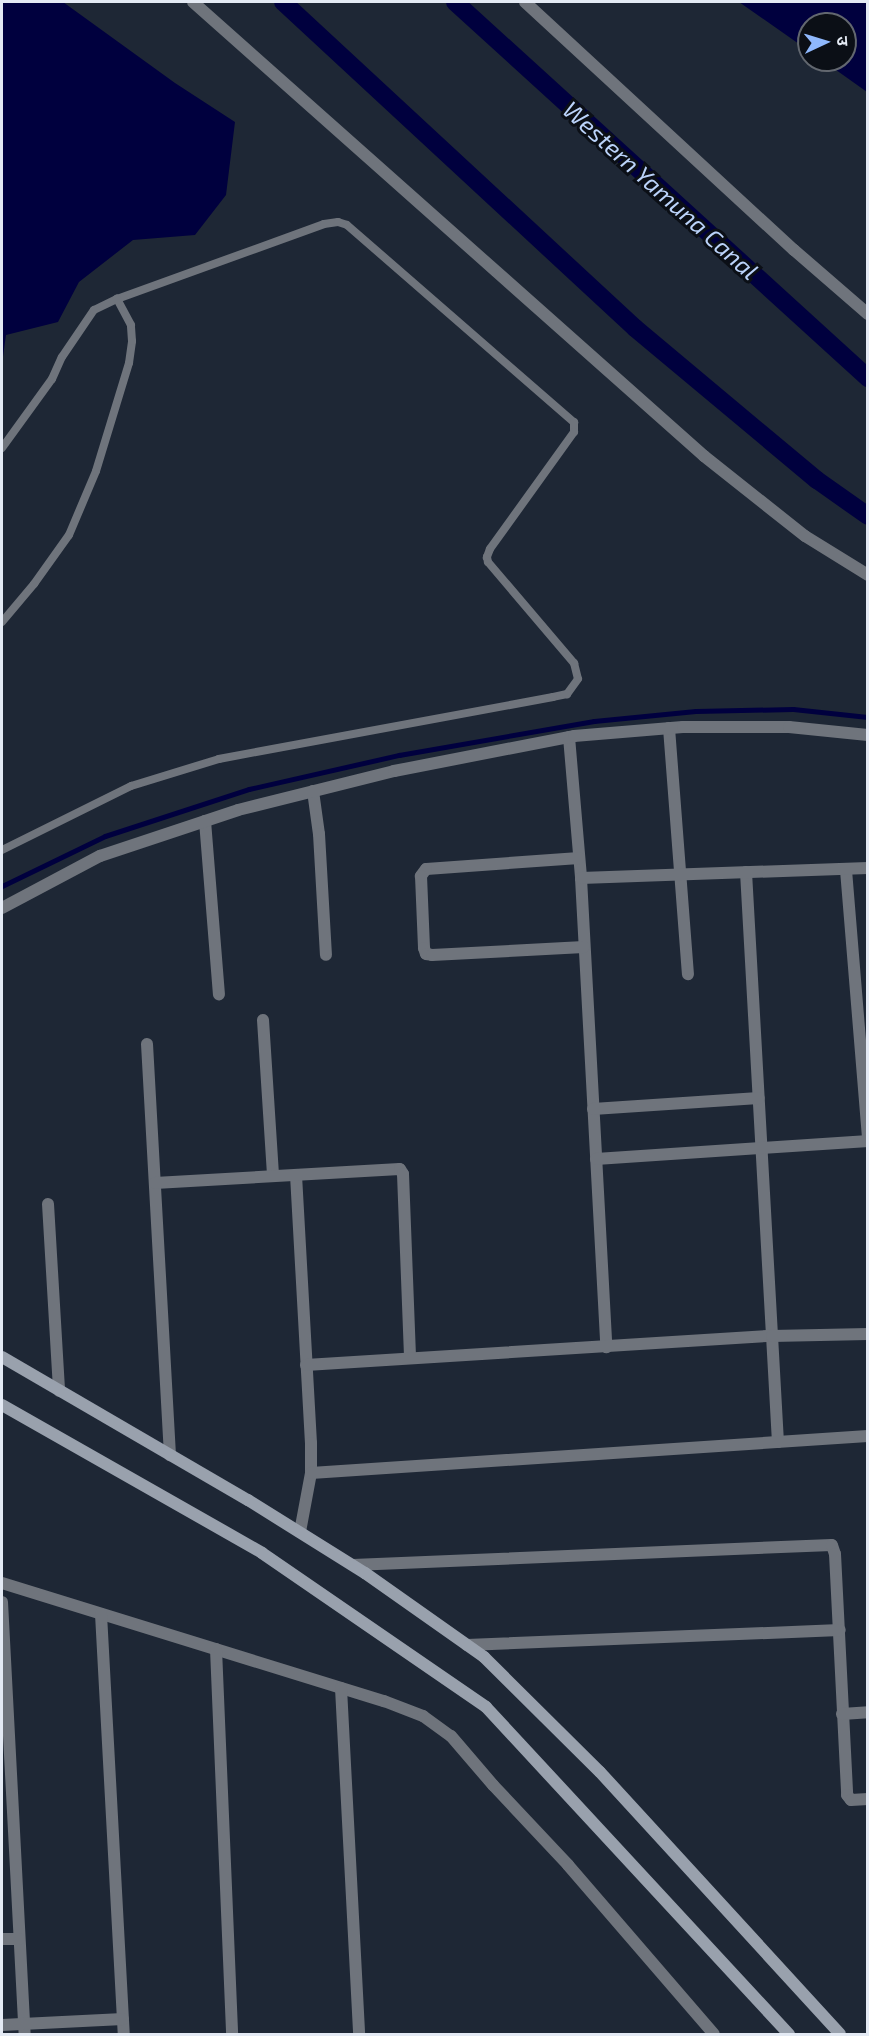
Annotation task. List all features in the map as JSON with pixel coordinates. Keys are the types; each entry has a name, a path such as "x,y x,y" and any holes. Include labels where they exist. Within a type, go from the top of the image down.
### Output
{"street":[{"path":"193,2 704,456 805,536 867,575"},
{"path":"525,2 794,250 867,314"},
{"path":"2,908 100,856 205,821 394,771 569,737 669,728 789,727 867,735"},
{"path":"669,728 687,974"},
{"path":"569,737 581,878 606,1347"},
{"path":"313,791 319,834 326,956"},
{"path":"205,821 219,994"},
{"path":"579,858 426,869 421,876 424,938 426,954 432,955 584,947"},
{"path":"581,878 681,877 746,872 867,868"},
{"path":"596,1159 867,1140 846,870"},
{"path":"746,872 778,1442"},
{"path":"263,1020 273,1176"},
{"path":"147,1044 170,1455"},
{"path":"593,1109 759,1098"},
{"path":"155,1183 400,1169 403,1174 410,1357"},
{"path":"296,1175 312,1473 300,1532"},
{"path":"48,1204 59,1391"},
{"path":"306,1365 772,1336 867,1334"},
{"path":"2,1357 300,1532 353,1565 484,1657 600,1772 840,2034"},
{"path":"2,1405 262,1552 486,1707 789,2034"},
{"path":"312,1473 867,1436"},
{"path":"353,1565 829,1544 834,1548 835,1554 848,1799 867,1799"},
{"path":"2,1583 341,1688 423,1716 451,1736 493,1785 568,1865 714,2034"},
{"path":"2,1602 8,1846 19,1939 24,2029"},
{"path":"101,1614 124,2034"},
{"path":"467,1645 840,1630"},
{"path":"216,1649 232,2034"},
{"path":"341,1688 359,2034"},
{"path":"842,1714 867,1712"},
{"path":"2,1940 19,1939"},
{"path":"2,2025 24,2029 123,2019"}],"lane":[{"path":"2,448 52,379 94,310 117,298 324,224 338,222 346,225 574,422 574,432 490,549 487,557 488,562 574,663 578,679 567,694 553,698 219,759 131,786 2,850"},
{"path":"2,622 34,584 69,535 96,471 130,352 131,325 117,298"}],"shaded area":[{"path":"2,2 63,2 175,83 235,122 226,195 195,235 133,240 79,282 58,322 6,335 2,364"},
{"path":"739,2 867,2 867,92 839,72 857,72 857,12 797,12 797,43"}],"waterway":[{"path":"283,2 635,328 817,480 868,516"},
{"name":"Western Yamuna Canal","path":"455,2 868,378"},
{"path":"2,886 105,836 249,789 399,755 594,721 696,711 793,709 868,717"}]}
